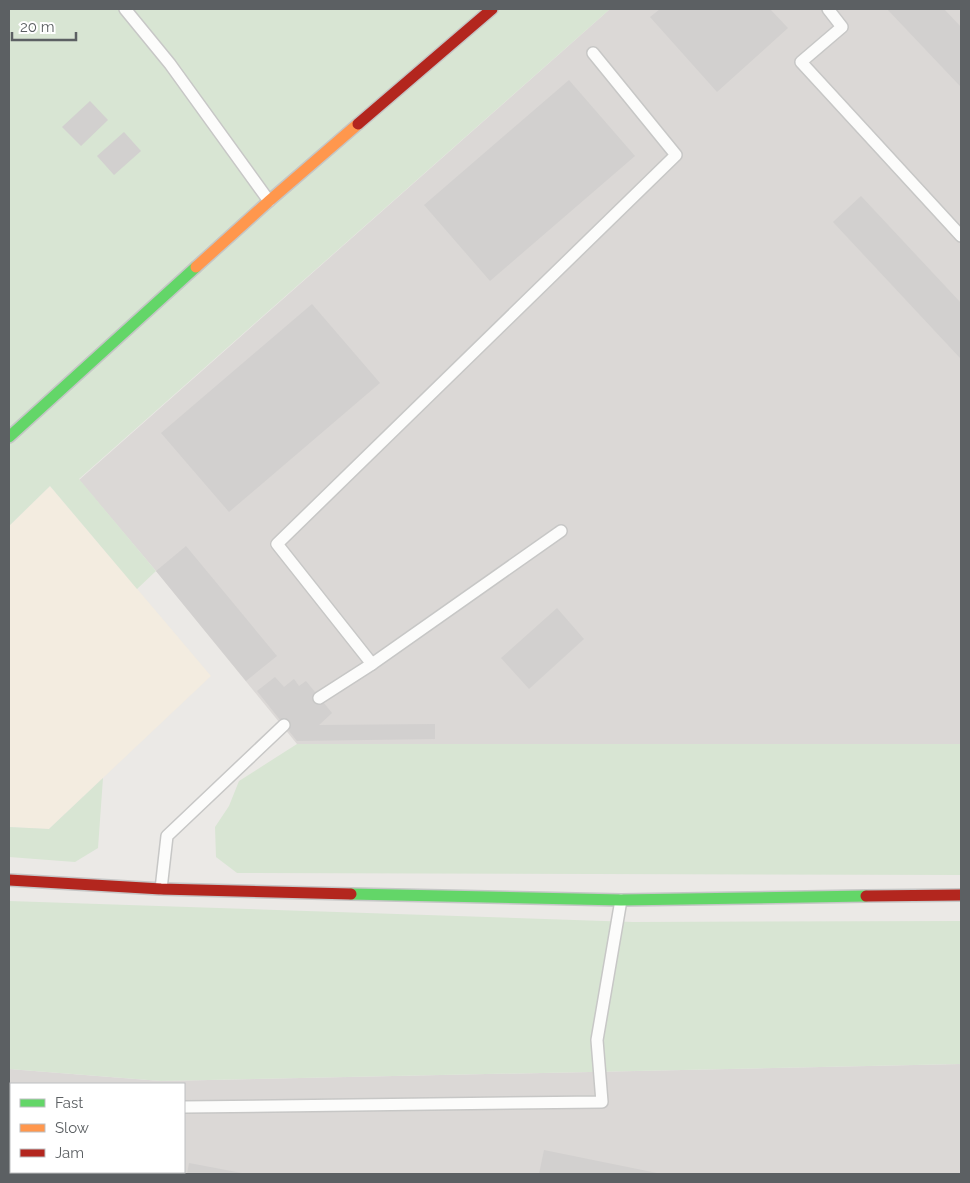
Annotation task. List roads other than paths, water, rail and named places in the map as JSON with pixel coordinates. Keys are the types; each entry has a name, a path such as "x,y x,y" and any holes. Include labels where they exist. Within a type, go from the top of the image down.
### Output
{"main road":[{"path":"9,437 270,201 492,9"},
{"path":"9,880 161,889 621,900 961,895"}],"lane":[{"path":"124,9 170,64 270,201"},
{"path":"828,9 842,27 801,62 961,236"},
{"path":"372,664 277,544 676,155 593,53"},
{"path":"319,698 372,664 561,531"},
{"path":"161,889 167,836 284,725"},
{"path":"185,1107 602,1102 597,1040 621,900"}]}
